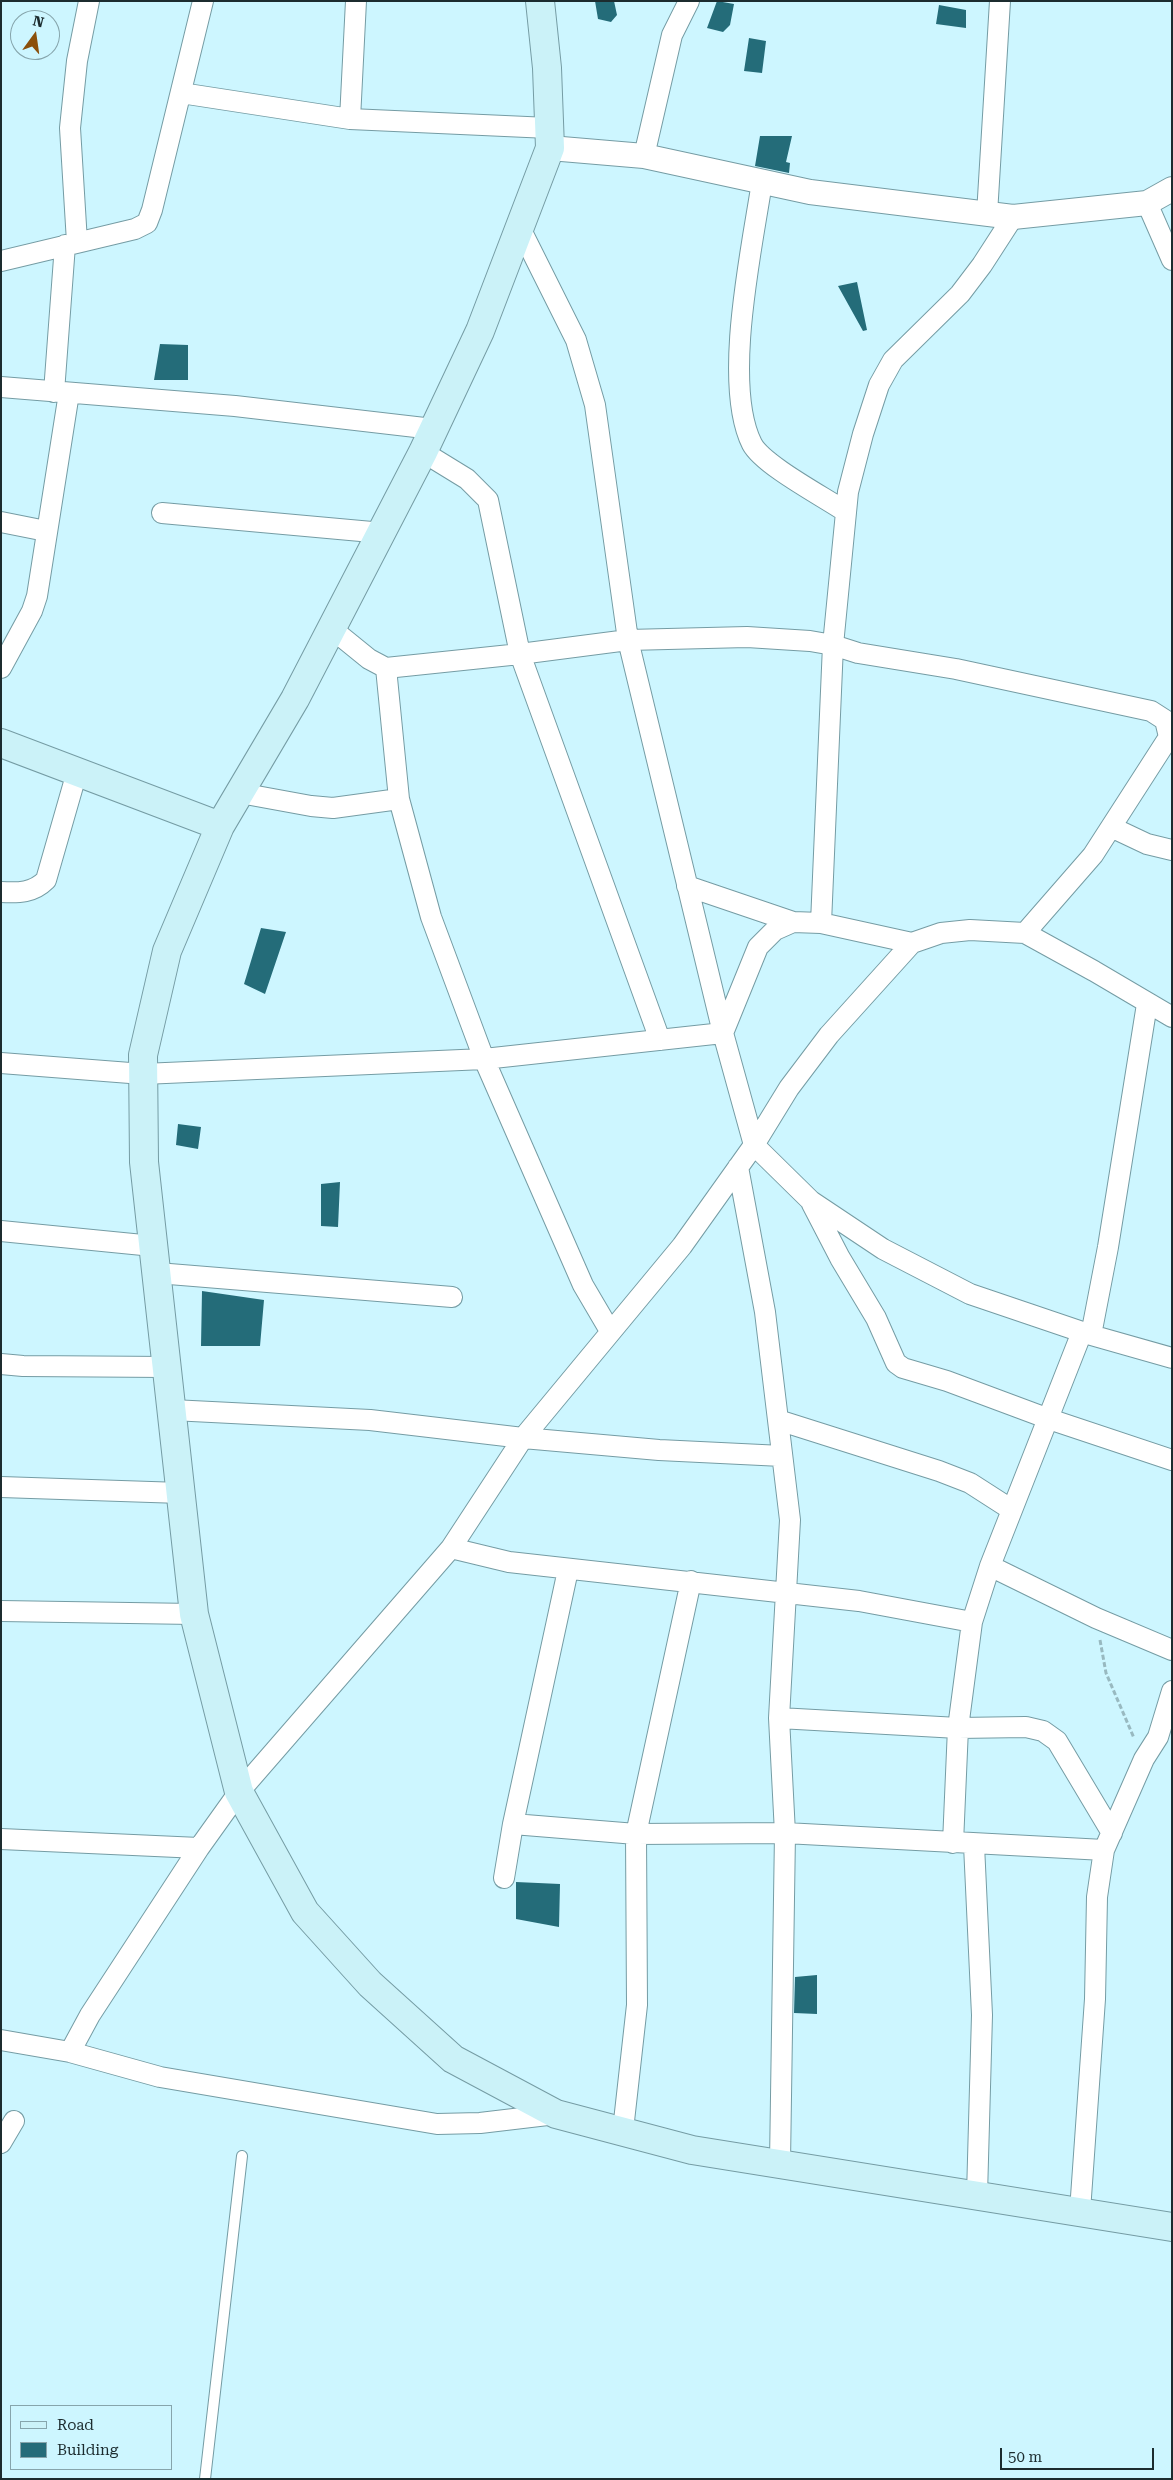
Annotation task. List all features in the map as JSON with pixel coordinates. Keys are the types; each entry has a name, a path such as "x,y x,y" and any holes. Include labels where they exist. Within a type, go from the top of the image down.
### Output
{"main road":[{"path":"540,1 547,68 550,138 520,228 480,332 383,533 295,699 220,826 167,951 143,1055 144,1162 194,1614 239,1792 305,1912 370,1984 454,2059 556,2114 623,2130 692,2150 780,2162 1172,2227"},
{"path":"1,743 220,826"}],"street":[{"path":"1,668 32,611 37,596 46,530 61,393 71,244 70,128 77,61 89,1"},
{"path":"1,261 135,228 147,222 152,210 203,1"},
{"path":"350,119 356,1"},
{"path":"644,156 672,35 689,1"},
{"path":"987,214 1000,1"},
{"path":"181,93 350,119 550,138 810,192 1013,217 1147,203 1172,189"},
{"path":"762,182 745,298 738,371 741,407 752,444 765,459 846,512"},
{"path":"1147,203 1172,260"},
{"path":"821,923 833,645 848,492 863,434 879,386 893,360 960,294 982,266 1013,217"},
{"path":"520,228 576,340 595,405 628,640 723,1034 754,1145 811,1202 883,1249 970,1294 1086,1333 1172,1358"},
{"path":"1,387 235,406 428,441 467,479 488,500 520,654 660,1040"},
{"path":"162,513 383,533"},
{"path":"1,522 46,530"},
{"path":"332,629 368,659 386,668 628,640 747,637 810,641 833,645 858,653 956,669 1151,711 1165,720 1170,735 1093,855 1025,933"},
{"path":"386,668 399,799 431,917 484,1059 584,1285 610,1331"},
{"path":"1,892 20,893 38,888 46,880 77,772"},
{"path":"240,793 311,806 333,808 399,799"},
{"path":"1111,826 1147,844 1172,850"},
{"path":"687,886 793,922 821,923 912,943"},
{"path":"723,1034 758,947 775,930 793,922"},
{"path":"70,2052 90,2015 199,1848 239,1792 451,1548 523,1438 682,1246 754,1145 789,1088 829,1036 912,943 941,933 970,930 1025,933 1172,1017"},
{"path":"952,1844 958,1728 972,1622 990,1566 1012,1510 1086,1333 1108,1247 1147,1004"},
{"path":"1,1063 143,1074 484,1059 723,1034"},
{"path":"738,1166 764,1312 790,1520 779,1718 785,1833 780,2162"},
{"path":"811,1202 840,1258 876,1318 896,1363 903,1368 947,1381 1049,1419 1172,1460"},
{"path":"1,1230 153,1246"},
{"path":"156,1273 452,1297"},
{"path":"1,1364 23,1366 167,1367"},
{"path":"172,1410 370,1420 523,1438 659,1450 782,1456"},
{"path":"778,1420 939,1471 970,1483 1012,1510"},
{"path":"1,1487 180,1493"},
{"path":"451,1548 509,1562 859,1601 972,1622"},
{"path":"990,1566 1096,1618 1172,1650"},
{"path":"504,1878 568,1570"},
{"path":"623,2130 637,2006 636,1834 691,1581"},
{"path":"1,1611 194,1614"},
{"path":"1080,2211 1095,1998 1097,1897 1108,1841 1144,1759 1165,1739 1172,1691"},
{"path":"779,1718 958,1728 1026,1727 1043,1731 1057,1741 1108,1841"},
{"path":"514,1824 636,1834 785,1833 952,1844 1108,1841"},
{"path":"1,1839 199,1848"},
{"path":"974,1844 982,2015 977,2195"},
{"path":"1,2040 70,2052 160,2077 437,2124 480,2123 556,2114"},
{"path":"1,2143 14,2122"}],"lane":[{"path":"205,2479 242,2156"}],"path":[{"path":"1096,1618 1106,1673 1144,1759"}],"building":[{"path":"595,1 614,1 617,15 611,22 598,19"},
{"path":"717,1 734,4 730,25 723,32 707,28"},
{"path":"939,5 966,10 966,28 936,24"},
{"path":"749,38 766,41 762,73 744,71"},
{"path":"760,136 792,136 786,162 790,163 789,173 755,166"},
{"path":"857,282 867,330 863,331 838,286"},
{"path":"160,344 188,345 188,380 154,380"},
{"path":"261,928 286,932 265,994 244,984"},
{"path":"178,1124 201,1127 198,1149 176,1145"},
{"path":"340,1182 338,1227 321,1226 321,1184"},
{"path":"202,1291 264,1300 260,1346 201,1346"},
{"path":"516,1882 560,1884 559,1927 516,1919"},
{"path":"817,1975 817,2014 794,2013 795,1977"}]}
